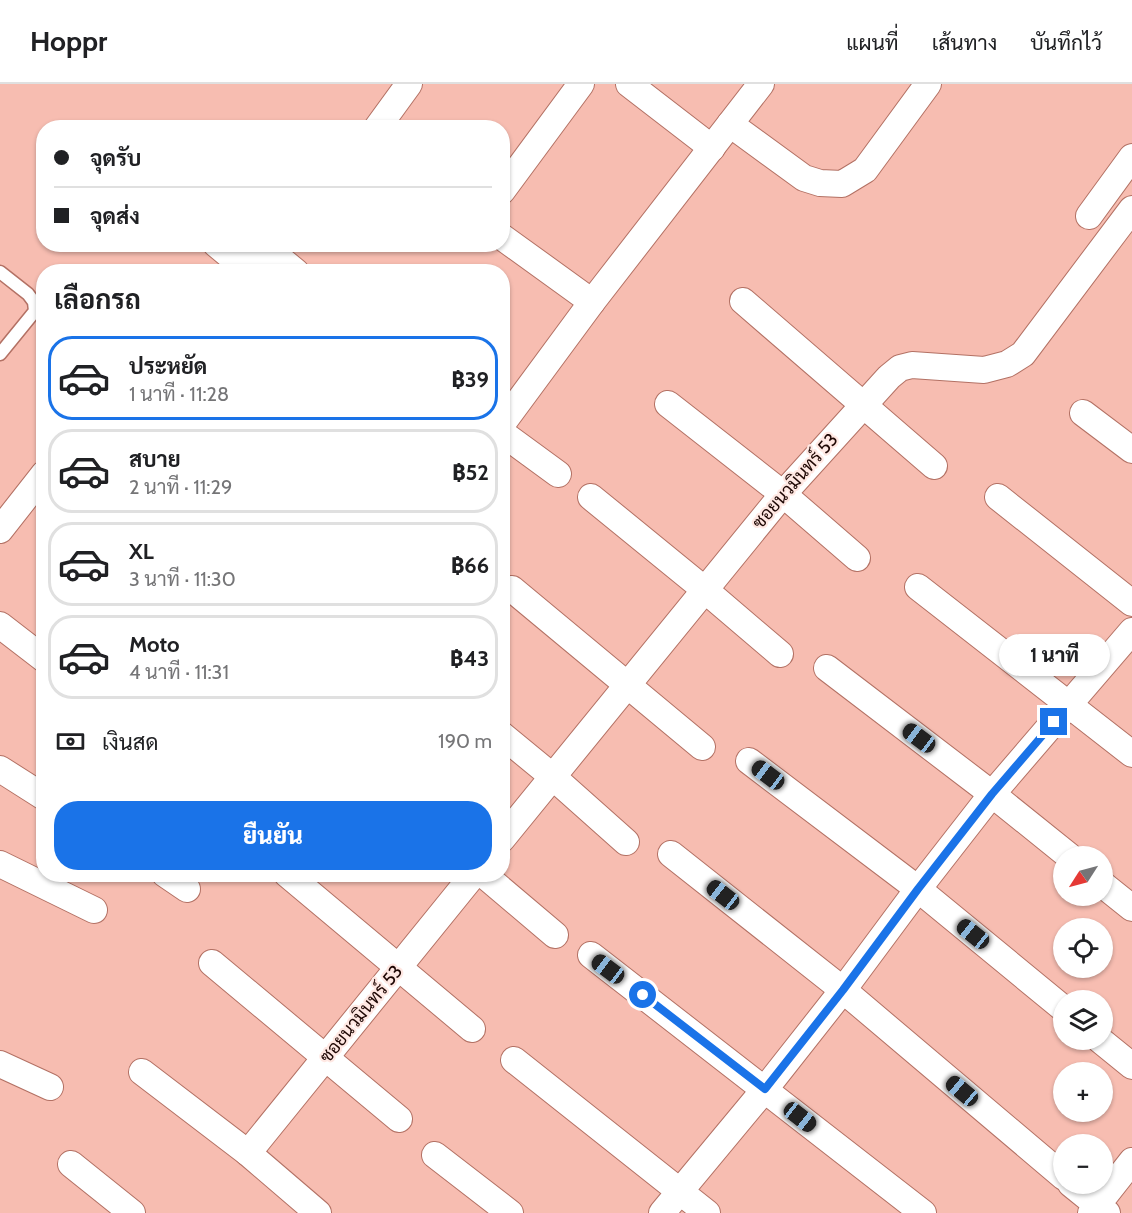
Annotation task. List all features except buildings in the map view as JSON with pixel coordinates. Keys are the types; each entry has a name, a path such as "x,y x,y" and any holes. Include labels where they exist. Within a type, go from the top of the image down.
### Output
{"street":[{"path":"383,120 410,84"},
{"path":"510,179 581,84"},
{"path":"629,84 712,148"},
{"path":"510,413 592,302 761,84"},
{"path":"730,123 804,178 820,183 842,184 865,170 928,84"},
{"path":"1089,216 1132,157"},
{"name":"ซอยนวมินทร์ 53","path":"510,829 783,494 889,377 900,368 912,365 984,370 1007,364 1023,354 1132,209"},
{"path":"510,243 592,302"},
{"path":"226,252 234,259 250,263 288,258"},
{"path":"743,301 934,466"},
{"path":"668,404 783,494 857,558"},
{"path":"1083,413 1132,450"},
{"path":"510,439 558,474"},
{"path":"0,530 36,484"},
{"path":"591,497 780,654"},
{"path":"998,497 1132,603"},
{"path":"918,587 1132,754"},
{"path":"512,589 702,747"},
{"path":"0,625 36,652"},
{"path":"662,1213 765,1089 843,990 992,794 1132,631"},
{"path":"827,668 1057,846"},
{"path":"510,742 626,842"},
{"path":"749,761 918,889 1053,1000"},
{"path":"0,769 36,792"},
{"path":"671,854 843,990 1053,1168"},
{"path":"0,864 36,882"},
{"path":"37,882 94,910"},
{"path":"177,882 187,889"},
{"path":"297,882 472,1029"},
{"name":"ซอยนวมินทร์ 53","path":"248,1153 468,882"},
{"path":"492,882 555,935"},
{"path":"1113,893 1132,908"},
{"path":"591,955 923,1213"},
{"path":"212,963 399,1119"},
{"path":"1112,1050 1132,1066"},
{"path":"514,1060 707,1213"},
{"path":"0,1066 50,1087"},
{"path":"142,1072 248,1153 318,1213"},
{"path":"435,1155 510,1213"},
{"path":"1081,1194 1098,1210 1132,1161"},
{"path":"71,1164 132,1213"}],"lane":[{"path":"0,272 28,294 34,302 35,311 0,354"}],"route":[{"path":"643,995 765,1089 992,794 1054,722"}]}
